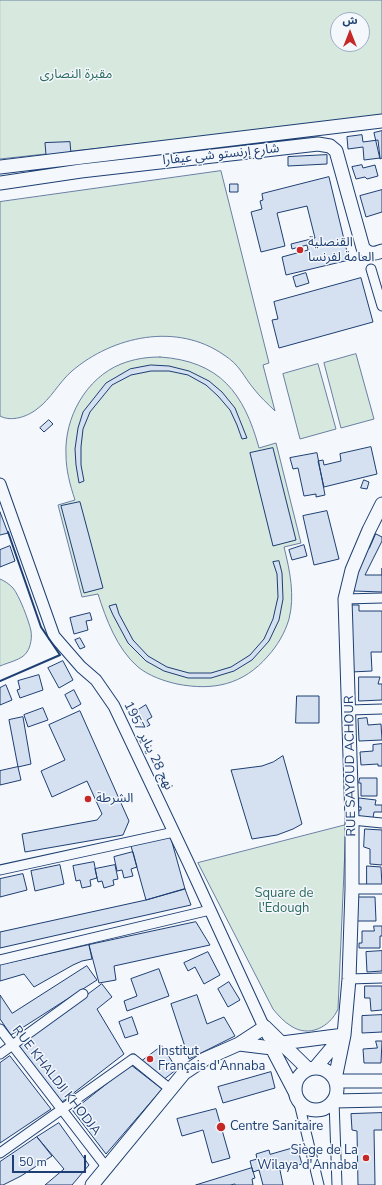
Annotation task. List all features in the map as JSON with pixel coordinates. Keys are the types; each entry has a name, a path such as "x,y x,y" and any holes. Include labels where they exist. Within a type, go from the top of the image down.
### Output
{"main road":[{"name":"شارع إرنستو شي عيفارا","path":"0,167 382,121"},
{"name":"شارع إرنستو شي عيفارا","path":"0,183 81,171 318,144 327,145 336,151 361,245 366,251 372,254 382,251"},
{"path":"79,158 81,171"},
{"name":"RUE SAYOUD ACHOUR","path":"336,1080 344,1035 349,979 352,889 350,710 345,599 352,570 382,504"},
{"path":"92,1185 184,1073 205,1059 239,1044 265,1028 277,1045 297,1096 302,1104 308,1108 316,1110 329,1106 337,1095 338,1088 336,1080 328,1071 322,1068 312,1068 277,1045"},
{"path":"239,1044 277,1045 344,1035"},
{"path":"297,1096 295,1085 298,1078 302,1073 312,1068 344,1035"},
{"path":"336,1080 382,1081"},
{"path":"334,1101 382,1100"}],"street":[{"path":"372,269 382,306"},
{"name":"نهج 28 يناير 1957","path":"0,484 54,636 81,667 96,680 114,706 265,1028"},
{"path":"345,599 382,598"},
{"path":"350,710 382,709"},
{"path":"352,820 382,823"},
{"path":"0,870 174,832"},
{"path":"352,889 382,889"},
{"path":"0,960 210,910"},
{"path":"349,979 382,978"},
{"path":"0,1054 84,994"},
{"name":"RUE KHALDJI KHODJA","path":"0,1029 107,1168"},
{"path":"0,1153 133,1059 170,1089"},
{"path":"297,1096 319,1185"},
{"path":"334,1101 338,1185"}],"green space":[{"name":"مقبرة النصارى","path":"0,0 382,0 382,117 0,159"},
{"path":"221,171 269,363 263,365 275,411 261,398 238,367 224,355 206,345 186,339 166,336 126,342 106,349 88,359 72,371 47,400 33,412 14,419 0,416 0,202"},
{"path":"356,354 374,419 341,428 324,363"},
{"path":"160,357 181,360 199,365 214,373 226,383 237,396 246,411 259,448 276,443 301,543 284,547 290,574 292,601 289,619 280,639 275,648 258,666 248,674 227,684 203,687 177,684 157,678 147,673 131,660 118,643 113,633 98,594 82,597 58,505 75,500 67,466 66,441 73,414 88,389 97,379 109,370 121,364 145,358"},
{"path":"318,364 336,429 300,439 283,374"},
{"path":"0,579 13,588 21,602 31,631 31,642 25,655 19,659 0,666"},
{"name":"Square de l'Edough","path":"346,825 338,1009 330,1021 318,1029 305,1031 291,1026 273,1009 198,863"}],"building":[{"path":"382,131 382,158 380,159 374,133"},
{"path":"362,135 363,142 378,140 380,158 364,160 363,147 348,149 347,137"},
{"path":"70,142 71,154 46,155 45,143"},
{"path":"327,155 327,164 288,166 288,157"},
{"path":"362,165 363,168 375,165 378,176 367,179 365,177 356,179 352,167"},
{"path":"329,177 349,260 286,275 282,257 308,250 307,245 292,249 291,244 315,238 307,206 277,213 285,246 261,252 251,212 262,209 260,201 263,200 262,194"},
{"path":"230,184 238,184 238,192 230,192"},
{"path":"382,190 382,212 366,217 360,196"},
{"path":"306,273 309,283 296,287 293,277"},
{"path":"361,278 373,322 279,348 272,320 278,319 274,302"},
{"path":"151,365 169,366 189,371 209,381 222,392 235,408 247,438 242,439 230,410 218,396 206,385 188,375 169,371 151,371 131,375 112,385 90,412 83,429 81,447 81,465 84,481 79,483 75,449 78,428 83,412 106,383 130,369"},
{"path":"49,420 53,424 44,432 40,428"},
{"path":"371,447 377,474 324,487 318,461 323,460 324,465 341,461 340,454"},
{"path":"273,448 296,540 273,546 250,453"},
{"path":"317,453 325,495 316,497 316,494 304,496 298,468 293,469 290,458"},
{"path":"364,480 369,482 367,489 361,488"},
{"path":"80,502 103,588 84,593 61,506"},
{"path":"327,511 339,559 314,565 303,516"},
{"path":"0,512 8,533 0,535"},
{"path":"376,534 382,537 382,541 365,575 382,575 382,592 354,591 355,568 366,546 369,548"},
{"path":"304,545 307,556 292,560 289,550"},
{"path":"10,546 15,561 0,567 0,550"},
{"path":"279,561 282,573 283,599 279,620 269,641 252,660 234,671 211,678 188,678 164,671 146,661 128,643 109,606 116,604 119,614 133,640 148,656 167,667 189,673 211,673 231,667 250,655 264,639 273,619 278,597 277,574 273,562"},
{"path":"349,605 359,605 359,611 382,611 382,652 371,652 372,671 351,672"},
{"path":"90,613 92,620 86,621 88,630 74,634 70,618"},
{"path":"80,638 85,647 80,649 75,640"},
{"path":"63,661 73,680 59,688 48,668"},
{"path":"39,675 43,690 20,698 17,690 20,689 18,681"},
{"path":"359,677 380,677 378,684 382,684 382,700 359,701"},
{"path":"6,685 12,700 0,705 0,688"},
{"path":"74,690 81,704 72,709 65,695"},
{"path":"297,696 319,696 319,723 296,723"},
{"path":"146,705 152,717 147,720 150,725 144,728 135,712"},
{"path":"43,708 48,720 28,727 24,715"},
{"path":"80,711 129,821 123,835 25,852 22,834 97,820 102,814 87,781 52,797 41,771 65,760 49,725"},
{"path":"23,717 31,764 18,767 9,720"},
{"path":"367,718 368,725 381,724 382,740 359,741 358,719"},
{"path":"382,744 382,766 378,766 378,764 361,765 360,752 373,751 373,745"},
{"path":"283,756 302,824 277,835 252,839 231,770 262,766"},
{"path":"18,767 21,780 0,785 0,771"},
{"path":"360,778 377,778 377,796 361,796 361,783 359,783"},
{"path":"359,798 376,800 375,805 382,805 382,812 374,812 373,818 358,816 359,810 361,810 361,807 359,807"},
{"path":"365,829 382,830 382,865 370,864 370,849 364,847"},
{"path":"170,835 185,889 146,900 131,846"},
{"path":"133,852 137,867 131,869 133,876 124,878 122,870 117,871 114,857"},
{"path":"94,862 97,878 90,880 91,886 82,888 80,880 76,881 73,866"},
{"path":"60,865 64,884 35,891 31,871"},
{"path":"115,865 118,879 113,880 114,885 104,888 102,881 98,882 95,869"},
{"path":"367,866 381,867 382,886 367,886"},
{"path":"23,874 27,890 0,897 0,879"},
{"path":"185,889 191,905 0,948 0,932 146,900"},
{"path":"356,897 375,897 376,921 357,921"},
{"path":"196,922 210,945 114,966 116,980 99,983 89,945"},
{"path":"374,926 382,926 380,948 359,948 359,943 362,943 362,931 374,931"},
{"path":"89,945 92,959 73,965 34,987 24,974 0,981 0,965"},
{"path":"382,951 382,971 367,972 366,952"},
{"path":"208,952 220,975 204,984 195,967 188,971 184,963"},
{"path":"87,966 97,980 11,1035 0,1019 0,995 12,1013"},
{"path":"159,969 169,996 127,1011 124,1001 137,996 131,979"},
{"path":"229,982 240,1000 228,1007 218,989"},
{"path":"102,984 112,997 97,1009 124,1054 62,1102 19,1046"},
{"path":"365,986 382,986 382,1010 371,1011 370,998 365,998"},
{"path":"197,995 207,1024 224,1017 235,1036 189,1059 171,1004"},
{"path":"382,1015 382,1032 362,1033 362,1016"},
{"path":"132,1017 138,1034 125,1038 119,1022"},
{"path":"376,1041 382,1041 381,1063 364,1063 363,1049 377,1048"},
{"path":"162,1046 177,1069 162,1081 142,1061"},
{"path":"10,1056 51,1109 0,1143 0,1063"},
{"path":"131,1065 162,1089 106,1154 73,1111"},
{"path":"271,1072 275,1088 223,1103 218,1087"},
{"path":"216,1109 230,1158 212,1163 203,1130 182,1136 177,1119"},
{"name":"Siège de La Wilaya d'Annaba","path":"382,1113 382,1130 374,1130 375,1185 358,1185 357,1131 352,1130 351,1114"},
{"path":"59,1123 89,1165 72,1185 45,1185 64,1169 37,1137"},
{"path":"37,1137 52,1156 21,1176 0,1185 0,1162"},
{"path":"297,1147 302,1164 280,1170 283,1185 263,1185 259,1170 253,1172 250,1161 257,1159 256,1154 269,1150 270,1154"},
{"path":"252,1168 255,1178 252,1179 253,1185 196,1185"}],"wall":[{"path":"0,681 60,655 41,627 8,532"}],"place":[{"name":"القنصلية العامة لفرنسا","path":"300,250"},
{"name":"الشرطة","path":"88,799"},
{"name":"Institut Français d'Annaba","path":"150,1059"},
{"name":"Centre Sanitaire","path":"221,1127"},
{"name":"Siège de La Wilaya d'Annaba","path":"366,1158"}]}
